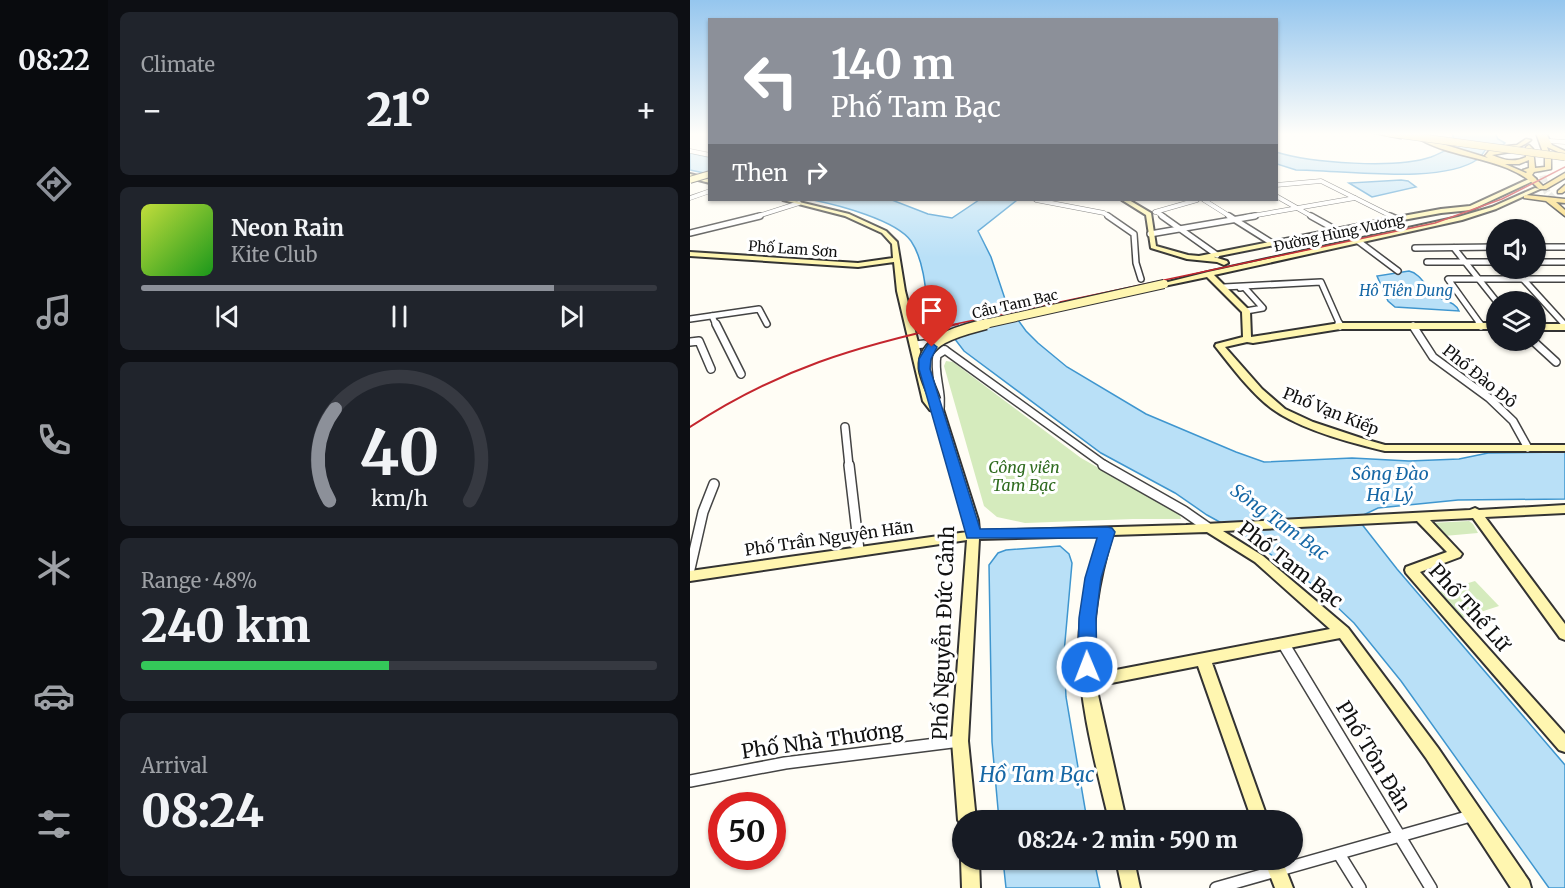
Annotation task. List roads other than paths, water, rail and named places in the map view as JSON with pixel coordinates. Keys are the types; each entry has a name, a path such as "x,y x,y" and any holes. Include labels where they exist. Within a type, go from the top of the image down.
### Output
{"main road":[{"path":"690,178 708,174"},
{"path":"1200,258 1397,219 1471,208 1531,174"},
{"path":"1539,174 1565,214"},
{"path":"1546,174 1543,177 1554,180"},
{"name":"Đường Hùng Vương","path":"1516,199 1555,196 1554,180 1565,175"},
{"path":"690,178 708,181"},
{"path":"1526,197 1555,196"},
{"name":"Đường Hùng Vương","path":"1164,284 1208,274 1228,265 1460,219 1526,197"},
{"name":"Phố Nguyễn Đức Cảnh","path":"792,201 847,215 884,232 894,243 895,260 928,401 939,416"},
{"path":"1127,201 1149,214 1153,248 1219,260 1228,265"},
{"name":"Phố Lam Sơn","path":"690,254 858,265 895,260"},
{"path":"1217,255 1228,265"},
{"path":"1208,274 1246,311 1247,339 1253,340 1341,326 1486,326"},
{"name":"Cầu Tam Bạc","path":"934,400 924,369 925,359 932,347 948,335 985,324 1164,284"},
{"path":"1546,327 1565,326"},
{"name":"Phố Vạn Kiếp","path":"1247,339 1219,346 1274,406 1360,443 1385,448 1565,448"},
{"name":"Phố Nguyễn Đức Cảnh","path":"934,400 972,520 973,535 960,741 966,810"},
{"path":"973,535 1226,527 1475,512 1564,510"},
{"path":"1475,512 1565,634"},
{"name":"Phố Thế Lữ","path":"1419,516 1456,554 1411,570 1565,745"},
{"name":"Phố Tam Bạc","path":"1207,527 1258,559 1343,632 1475,814 1522,888"},
{"path":"1107,532 1093,578 1088,618 1088,681 1115,810"},
{"name":"Phố Trần Nguyên Hãn","path":"690,576 973,535"},
{"path":"1088,681 1343,632"},
{"path":"1203,659 1256,810"},
{"path":"970,870 971,888"},
{"path":"1127,870 1131,888"},
{"path":"1277,870 1284,888"}],"street":[{"path":"1278,185 1321,181 1397,219"},
{"path":"690,198 708,192"},
{"path":"1278,197 1338,231"},
{"path":"1150,234 1355,198"},
{"path":"1041,201 1104,213 1134,234 1136,262 1142,279"},
{"path":"1149,214 1194,201"},
{"path":"1206,201 1272,243"},
{"path":"690,233 759,216 799,202"},
{"path":"1158,212 1217,255"},
{"path":"1358,241 1398,271"},
{"path":"1546,247 1565,247"},
{"path":"1551,247 1565,261"},
{"path":"1415,248 1486,249"},
{"path":"1454,248 1488,291"},
{"path":"1546,262 1565,261"},
{"path":"1427,262 1486,262"},
{"path":"1481,326 1448,280 1486,279"},
{"path":"1522,279 1565,326"},
{"path":"1546,279 1565,279"},
{"path":"1225,289 1321,282 1341,326"},
{"path":"1225,289 1244,287 1263,308 1246,311"},
{"path":"690,319 759,309 766,324"},
{"path":"712,316 741,374"},
{"name":"Phố Đào Đô","path":"1413,326 1433,357 1489,398 1514,421 1528,448"},
{"path":"690,342 699,341 711,369"},
{"path":"915,345 924,344 945,350 1089,456 1207,527"},
{"path":"939,416 944,403 934,364 937,355 945,350"},
{"path":"1544,351 1556,362"},
{"path":"845,427 859,550"},
{"path":"690,569 703,512 714,484"},
{"name":"Phố Tôn Đản","path":"1284,645 1431,888"},
{"name":"Phố Nhà Thương","path":"690,781 785,763 960,741"},
{"path":"1303,860 1339,854 1475,814"},
{"path":"1339,854 1360,888"},
{"path":"1216,888 1262,870"}],"water":[{"path":"1408,181 1416,187 1372,197 1349,183"},
{"path":"817,201 895,201 928,214 952,218 978,201 1016,201 978,231 991,257 1007,305 1026,331 1067,367 1146,414 1264,462 1352,458 1409,461 1459,459 1488,453 1565,452 1565,499 1458,500 1378,508 1357,518 1397,569 1565,765 1565,888 1549,888 1401,681 1354,623 1316,587 1245,536 1207,515 1175,493 1101,453 964,351 948,330 928,313 924,276 919,257 904,233 866,214"},
{"name":"Hô Tiên Dung","path":"1409,271 1420,277 1437,297 1454,305 1459,311 1395,307 1388,301 1377,276"},
{"name":"Hồ Tam Bạc","path":"1060,546 1069,554 1072,563 1064,653 1066,697 1085,810 998,810 992,742 989,565 998,553 1006,550"},
{"path":"1004,870 1096,870 1100,888 1006,888"}],"tunnel":[{"path":"1542,174 1547,192 1556,202"}],"railway":[{"path":"951,325 1435,223 1502,199 1550,174"},
{"path":"690,427 755,390 819,362 886,341 958,324"}],"park label":[{"name":"Công viên Tam Bạc","path":"1024,476"}],"water label":[{"name":"Sông Đào Hạ Lý","path":"1390,483"},
{"name":"Sông Tam Bạc","path":"1280,522"}]}
